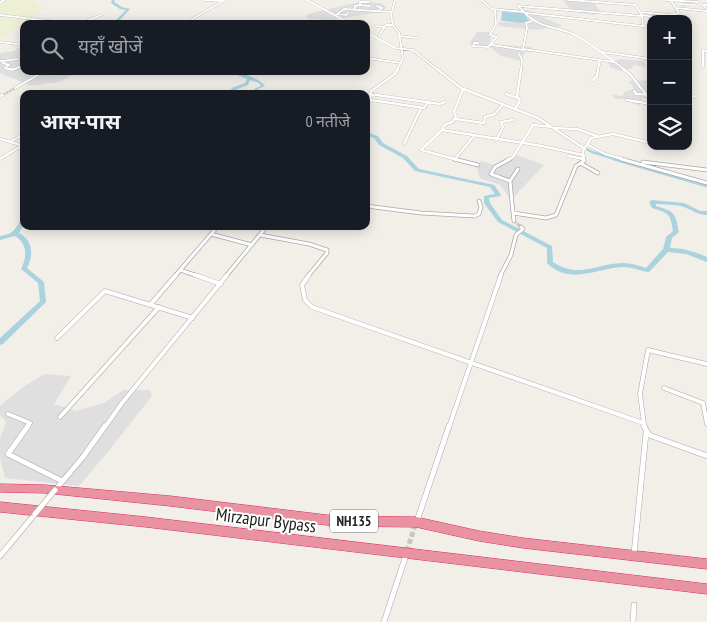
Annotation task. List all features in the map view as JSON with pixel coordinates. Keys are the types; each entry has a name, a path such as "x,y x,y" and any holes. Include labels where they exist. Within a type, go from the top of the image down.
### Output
{"highway":[{"name":"NH135","path":"0,488 54,490 170,501 335,521 416,522 523,543 707,564"},
{"name":"Mirzapur Bypass","path":"0,507 707,589"}],"street":[{"path":"0,2 4,0"},
{"path":"204,0 224,1"},
{"path":"307,0 345,20"},
{"path":"395,0 391,12 393,25 398,32 403,57 395,74 373,90 370,94 370,100 421,108 425,108 428,102"},
{"path":"481,0 495,10 647,26"},
{"path":"570,0 636,5 642,16 643,26"},
{"path":"577,0 577,6 582,10"},
{"path":"665,0 698,2"},
{"path":"191,20 224,1"},
{"path":"640,12 672,14 679,12 671,1"},
{"path":"354,10 355,6 360,4 360,2 369,2"},
{"path":"308,3 315,4"},
{"path":"360,4 370,6"},
{"path":"674,4 695,5"},
{"path":"378,6 382,8 378,11"},
{"path":"646,94 637,86 630,74 603,52 570,33 532,21 518,6 647,16"},
{"path":"676,8 707,11"},
{"path":"337,15 344,9 391,12"},
{"path":"490,34 496,24 495,10"},
{"path":"337,15 346,15 348,13"},
{"path":"0,15 42,20"},
{"path":"89,20 101,15"},
{"path":"524,50 522,47 527,28 526,23 532,21"},
{"path":"380,36 386,24 393,25"},
{"path":"376,26 384,27"},
{"path":"370,34 393,47 413,50 463,89 538,118 586,147 707,183"},
{"path":"478,43 474,43 473,46 487,48 492,45 497,37 490,34 486,35"},
{"path":"398,36 417,38"},
{"path":"1,43 20,45"},
{"path":"492,45 614,62"},
{"path":"703,66 703,50 707,51"},
{"path":"603,52 647,58"},
{"path":"515,109 520,102 517,96 522,60 518,54"},
{"path":"1,61 17,59"},
{"path":"370,59 401,63"},
{"path":"593,80 597,76 600,60"},
{"path":"1,61 9,65 6,68 11,70 20,67"},
{"path":"15,88 38,75"},
{"path":"463,89 454,112 455,118 451,123 445,124 442,130 421,150 478,165"},
{"path":"634,91 636,94 646,94"},
{"path":"370,94 428,102 445,102"},
{"path":"506,94 518,98"},
{"path":"692,97 696,96"},
{"path":"627,100 647,102"},
{"path":"455,118 484,123 485,117 495,114 503,104"},
{"path":"404,144 421,108"},
{"path":"496,140 503,128 500,123 513,120"},
{"path":"510,181 491,174 502,162 513,157 533,125 578,129 598,136"},
{"path":"442,130 584,157"},
{"path":"582,164 586,147 591,138 616,135 647,142"},
{"path":"10,142 20,136"},
{"path":"455,159 474,136"},
{"path":"0,139 20,145"},
{"path":"0,160 20,148"},
{"path":"568,156 584,157"},
{"path":"633,162 707,170"},
{"path":"514,213 542,218 554,217 563,201 576,166 582,164 598,173"},
{"path":"514,221 510,181 518,169"},
{"path":"370,207 421,213 474,216 479,214 481,207 479,201"},
{"path":"416,522 497,283 511,254 517,234 522,228"},
{"path":"150,304 214,230"},
{"path":"0,556 83,457 122,403 264,230"},
{"path":"211,234 252,245"},
{"path":"260,235 309,244 327,250 327,253 314,267 302,285 305,300 310,305 644,424"},
{"path":"180,270 221,284"},
{"path":"58,338 104,291 193,318"},
{"path":"60,417 158,307"},
{"path":"634,554 646,433 640,394 648,350 707,364"},
{"path":"664,388 700,401 704,406 707,424"},
{"path":"8,414 30,423 8,454 62,481"},
{"path":"646,433 707,456"},
{"path":"384,622 406,553"},
{"path":"633,622 634,605"}],"shaded area":[{"path":"563,0 598,1 595,5 600,11 593,15 571,11"},
{"path":"364,1 380,3 387,7 381,12 331,20 309,19 305,16 311,13"},
{"path":"492,8 528,10 563,26 536,30 499,26 499,22 521,23 529,20 523,13 493,11"},
{"path":"477,32 491,32 490,44 532,47 531,52 525,52 521,61 501,56 492,48 469,44"},
{"path":"20,47 20,75 72,75 59,82 30,86 0,73 0,53 14,51"},
{"path":"621,59 644,61 647,67 633,65 633,68 620,71 610,67 608,62"},
{"path":"647,80 647,98 643,98 640,105 633,104 631,100 613,98 613,95 623,96 624,92 634,89 629,81"},
{"path":"517,155 544,165 511,200 500,185 480,178 476,165 482,161 499,167"},
{"path":"45,374 71,376 54,404 76,411 104,403 123,390 150,390 152,396 79,486 5,478 0,458 0,438 6,422 0,415 0,406 23,387"}],"green space":[{"path":"0,0 34,0 43,9 28,20 20,20 20,26 0,41"}],"water":[{"path":"502,12 524,13 529,21 521,23 503,21 501,20"}],"waterway":[{"path":"114,0 112,2 121,8 128,9 118,20"},
{"path":"241,75 260,82 263,86 257,90"},
{"path":"232,90 247,84 249,78"},
{"path":"370,135 376,137 381,144 405,157 417,170 492,186 498,195 486,197 487,203 500,221 550,247 550,263 559,269 577,273 624,265 647,270 666,250"},
{"path":"583,147 592,152 618,160"},
{"path":"614,159 707,186"},
{"path":"666,250 669,237 676,232 673,216 667,211 654,207 652,202 684,205 698,212 707,213"},
{"path":"15,233 20,225"},
{"path":"0,238 15,233"},
{"path":"0,342 43,302 41,282 24,269 29,253 27,244 24,239 15,233"},
{"path":"666,250 687,252 707,260"}],"tunnel":[{"path":"3,95 15,88"},
{"path":"514,221 521,227"},
{"path":"407,551 416,522"}]}
